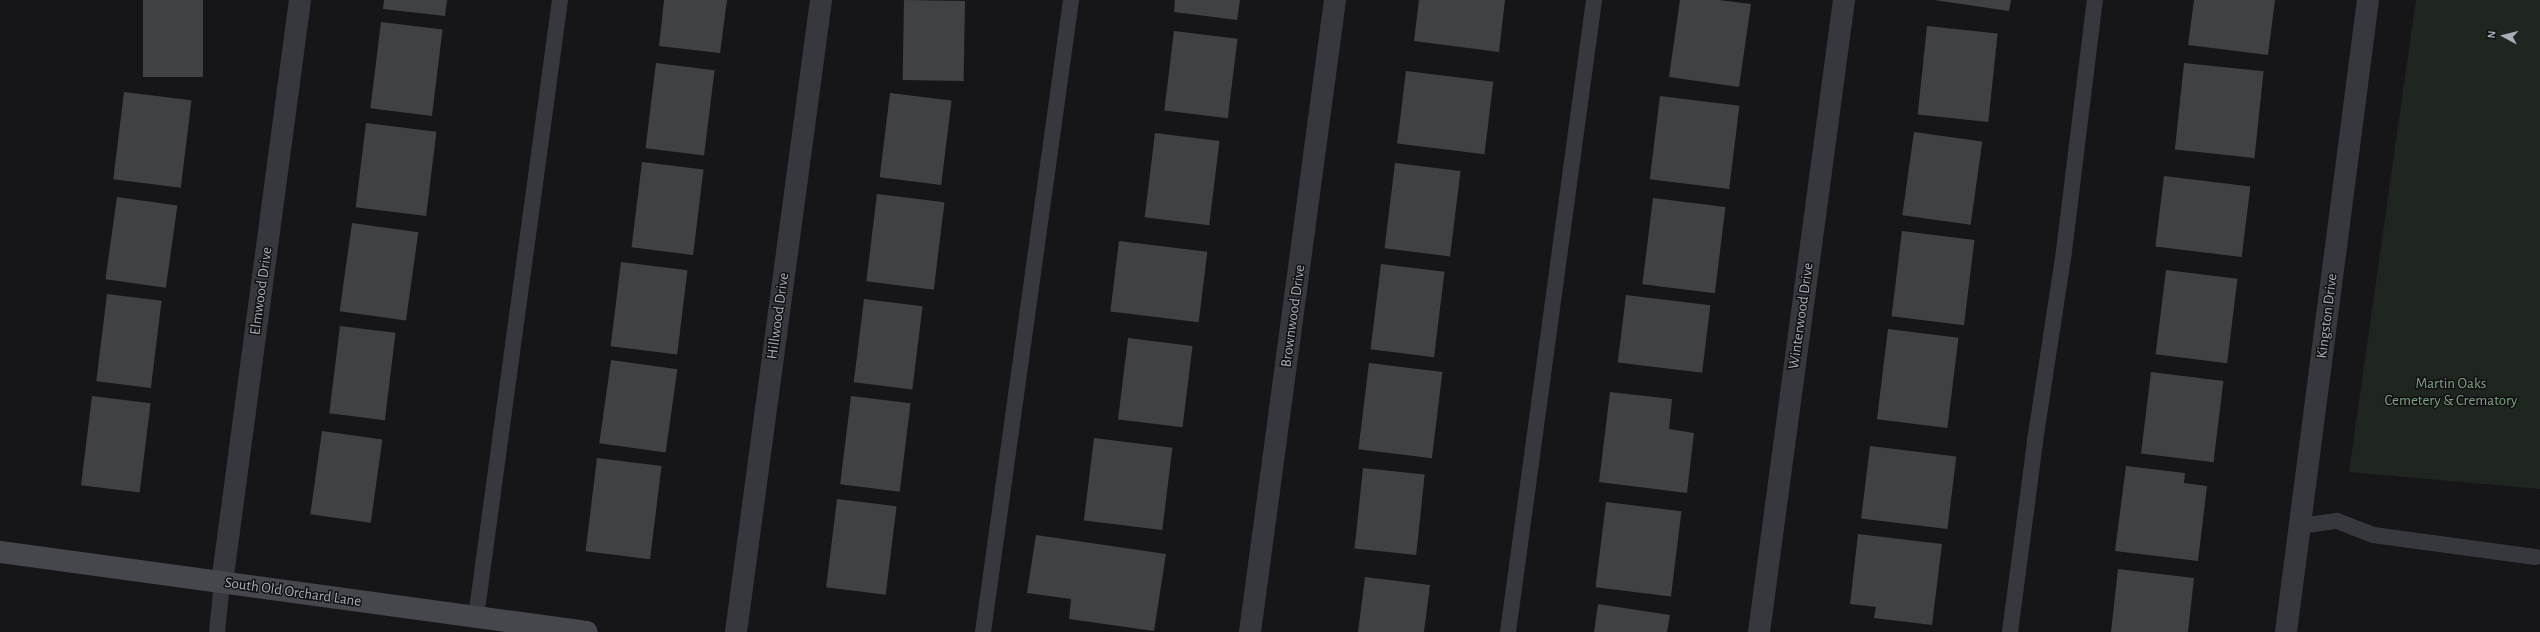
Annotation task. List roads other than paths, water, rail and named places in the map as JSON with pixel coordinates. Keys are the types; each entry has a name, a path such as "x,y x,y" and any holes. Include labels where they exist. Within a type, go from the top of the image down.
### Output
{"street":[{"name":"Elmwood Drive","path":"222,583 300,0"},
{"name":"Hillwood Drive","path":"736,632 820,0"},
{"name":"Brownwood Drive","path":"1250,632 1335,0"},
{"name":"Winterwood Drive","path":"1759,632 1844,0"},
{"name":"Kingston Drive","path":"2286,632 2368,0"},
{"name":"South Old Orchard Lane","path":"0,552 587,632"}],"lane":[{"path":"476,617 560,0"},
{"path":"983,632 1071,0"},
{"path":"1508,632 1594,0"},
{"path":"2010,632 2035,441 2063,259 2095,0"},
{"path":"2300,526 2337,521 2374,535 2536,557"},
{"path":"217,632 222,583"}],"park label":[{"name":"Martin Oaks Cemetery & Crematory","path":"2451,392"}]}
